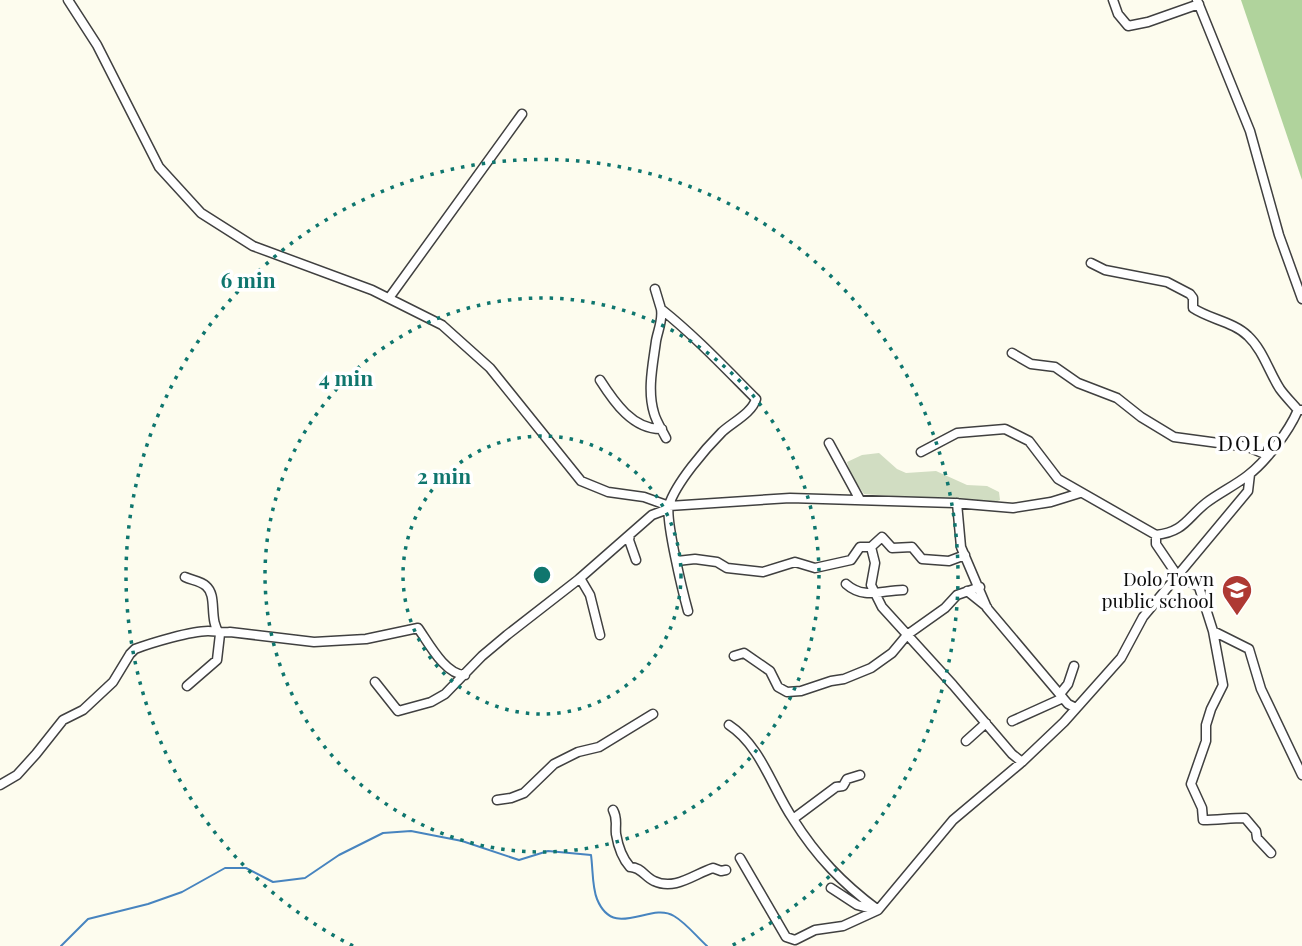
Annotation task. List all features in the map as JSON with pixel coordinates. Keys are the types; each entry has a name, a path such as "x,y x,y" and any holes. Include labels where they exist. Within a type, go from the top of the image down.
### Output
{"street":[{"path":"68,0 97,45 159,167 201,213 253,246 388,299 442,325 490,368 581,481 608,492 643,498 668,508"},
{"path":"1114,0 1118,14 1128,26 1148,22 1198,2 1250,131 1302,299"},
{"path":"388,299 522,114"},
{"path":"920,452 957,433 1005,429 1029,441 1058,479 1156,535 1167,534 1181,527 1205,503 1250,474 1292,425 1300,410 1280,389 1265,360 1248,336 1193,308 1190,294 1167,282 1105,270 1091,263"},
{"path":"1293,274 1302,270"},
{"path":"655,289 662,317 657,332 651,376 654,414 666,438"},
{"path":"661,309 685,328 689,336 702,345 756,399 754,406 720,434 696,463 680,483 668,508 688,611"},
{"path":"1012,354 1031,364 1055,368 1078,383 1117,398 1141,417 1174,437 1248,447 1267,455"},
{"path":"600,380 615,405 625,414 648,426 662,429"},
{"path":"829,443 860,500"},
{"path":"740,858 786,937 795,940 816,930 843,926 878,910 953,820 1022,762 1121,658 1143,617 1248,491 1250,474"},
{"path":"374,682 398,711 431,702 445,694 506,635 580,578 652,515 668,508 790,498 957,503 1013,508 1051,502 1080,493"},
{"path":"957,503 961,547 987,608"},
{"path":"630,535 629,540 636,560"},
{"path":"1156,535 1156,544 1177,575 1199,587 1213,631 1223,685 1206,724 1206,741 1191,784 1202,808 1203,820 1245,818 1256,831 1257,838 1271,853"},
{"path":"677,561 695,559 717,562 727,568 763,572 795,562 815,568 851,560 860,547 871,547 882,537 892,548 912,547 922,559 948,561 965,555"},
{"path":"871,547 875,563 871,585 882,607 1022,762"},
{"path":"185,577 205,584 209,589 214,624 220,634 217,660 187,686"},
{"path":"580,578 590,595 600,635"},
{"path":"846,584 853,590 876,595 891,590 903,590"},
{"path":"733,656 744,653 770,671 778,687 787,692 801,691 844,679 871,668 892,653 907,635 945,608 957,595 980,587"},
{"path":"967,591 987,608 1068,704 1076,708"},
{"path":"0,786 17,775 63,720 83,710 113,682 135,649 201,632 230,632 314,642 366,639 418,628 446,665 459,675 465,675"},
{"path":"1213,631 1249,649 1261,689 1302,775"},
{"path":"1012,721 1061,696 1074,666"},
{"path":"497,800 524,793 554,764 578,752 599,747 653,714"},
{"path":"966,741 986,723"},
{"path":"729,725 744,736 793,818 821,858 847,887 878,910"},
{"path":"793,818 836,787 844,786 847,779 860,775"},
{"path":"613,810 618,819 616,834 623,860 653,881 680,883 713,868 726,870"},
{"path":"831,888 857,905 878,910"}],"green space":[{"path":"1241,0 1302,0 1302,180"},
{"path":"879,453 897,469 906,473 936,471 967,485 987,486 999,492 1000,500 993,503 864,494 851,475 847,462 862,455"}],"waterway":[{"path":"61,946 88,919 148,904 182,892 225,868 246,868 273,882 305,878 339,855 383,833 411,831 462,841 519,860 548,851 591,855 595,894 604,911 623,919 654,913 674,916 707,946"}],"place":[{"name":"Dolo Town public school","path":"1237,617"}],"district":[{"name":"DOLO","path":"1251,444"}]}
